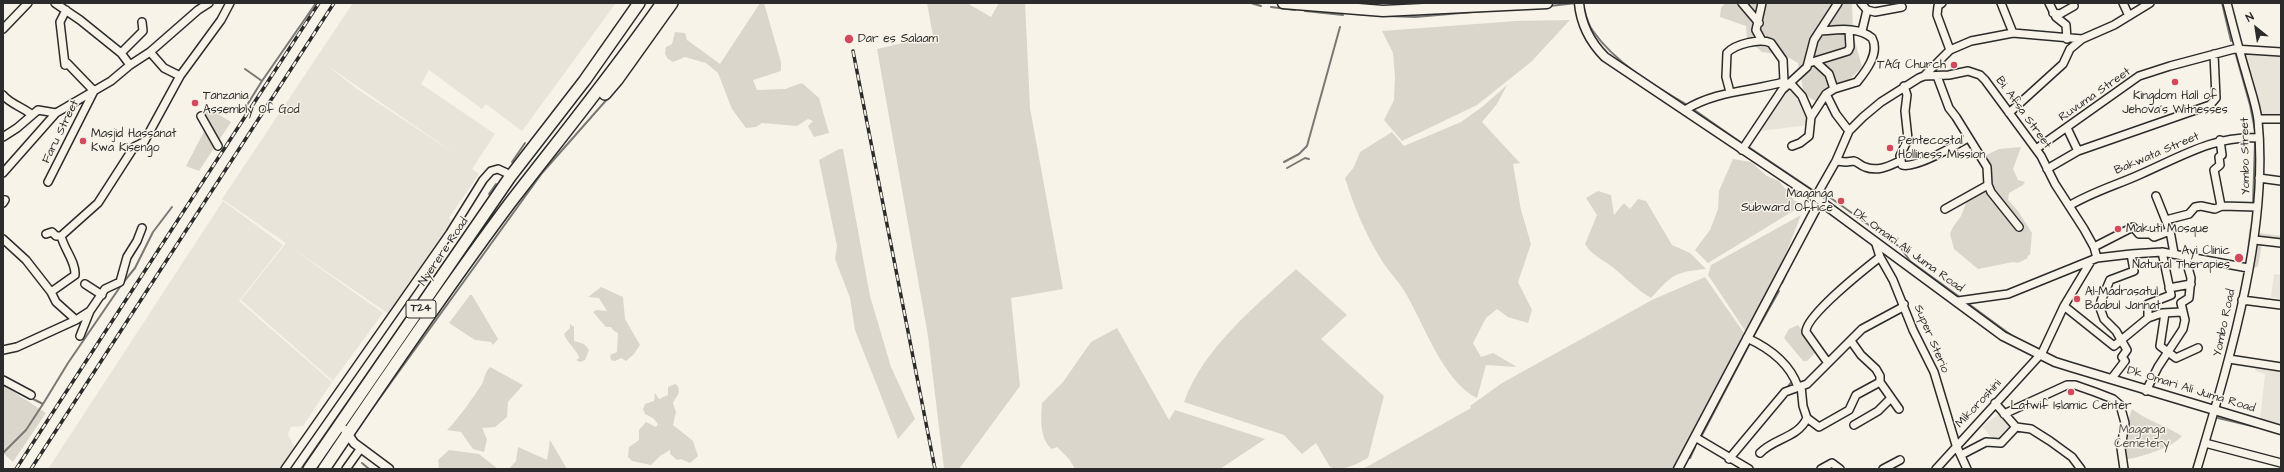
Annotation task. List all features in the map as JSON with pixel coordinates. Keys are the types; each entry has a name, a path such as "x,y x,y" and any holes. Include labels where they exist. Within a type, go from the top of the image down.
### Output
{"highway":[{"name":"T24","path":"532,148 557,107 630,3"},
{"path":"532,148 585,80 639,3"},
{"path":"539,167 610,76 662,3"},
{"name":"T24","path":"539,167 617,80 672,3"},
{"name":"Nyerere Road","path":"309,469 511,175 532,148"},
{"name":"Nyerere Road","path":"324,469 426,320 539,167"}],"main road":[{"path":"1283,3 1382,11 1477,8 1546,3"}],"street":[{"path":"3,28 28,3"},
{"path":"55,3 120,53 130,65"},
{"name":"Faru Street","path":"3,173 56,113 94,91 150,52 198,10 209,3"},
{"path":"46,234 52,232 56,236 61,236 98,203 134,147 144,142 180,76 221,20 230,3"},
{"name":"Dk Omari Ali Juma Road","path":"1579,3 1585,30 1596,49 1605,58 1818,200 2002,336 2040,355 2071,367 2112,378 2146,391 2281,430"},
{"path":"1742,3 1759,23"},
{"path":"1762,3 1759,23 1756,30 1762,41"},
{"path":"1812,63 1811,46 1838,3"},
{"path":"1861,3 1867,10 1875,12 1902,7"},
{"path":"1942,3 1938,6 1938,15 1950,50"},
{"path":"2001,3 2013,33"},
{"path":"2049,3 2053,12 2066,25 2067,39"},
{"path":"2123,3 2129,16"},
{"path":"2009,113 2063,64 2068,52 2082,39 2129,16 2150,3"},
{"name":"Yombo Street","path":"2227,3 2258,119 2259,178 2255,240"},
{"path":"2053,12 2060,14 2074,6"},
{"name":"Faru Street","path":"66,10 60,22 65,65 67,63 94,91"},
{"path":"1862,31 1867,10"},
{"path":"120,53 143,31 142,22"},
{"path":"1685,110 1707,99 1730,92 1747,91 1787,83 1799,76 1812,63 1848,51 1850,47 1849,30"},
{"path":"1792,146 1800,143 1809,136 1811,117 1826,94 1834,89 1857,82 1872,58 1874,42 1868,34 1862,31 1849,30 1820,32"},
{"path":"1924,76 1950,50 1970,41 2013,33 2067,39 2082,39"},
{"path":"1730,92 1726,77 1727,53 1737,46 1762,41 1771,43 1783,60 1787,83 1802,96 1811,117"},
{"name":"Ruvuma Street","path":"2036,149 2139,76 2214,54 2239,49 2281,52"},
{"path":"150,52 164,68 180,76"},
{"path":"2047,169 2078,151 2210,105 2216,98 2214,54"},
{"path":"1812,63 1829,74 1834,89"},
{"name":"Bi. Afsa Street","path":"1818,200 1849,131 1863,117 1904,86 1924,76 1937,76 1968,70 1975,72 1985,80 2036,149 2094,247 2094,260"},
{"path":"1937,76 1949,108 1986,167 1988,185 2000,204 2019,227"},
{"path":"1742,150 1787,83"},
{"path":"1900,161 1900,156 1908,139 1905,111 1907,94 1904,86"},
{"name":"Faru Street","path":"48,182 94,91"},
{"path":"1826,94 1836,114 1849,131"},
{"path":"3,95 10,102 20,105 31,114"},
{"path":"3,137 17,128 31,114 40,109 56,113"},
{"path":"201,116 218,146"},
{"path":"2258,119 2281,118"},
{"path":"2067,128 2078,151"},
{"path":"1900,161 1906,166 1949,150 1968,138"},
{"name":"Bakwata Street","path":"2069,206 2096,191 2127,180 2220,140 2259,138"},
{"path":"2220,140 2222,155 2219,157 2220,165 2214,170 2221,206"},
{"path":"1836,161 1854,161 1865,167 1875,169 1883,168 1900,161"},
{"path":"285,469 446,239 482,180 491,171 498,169 511,175"},
{"path":"2259,178 2281,181"},
{"path":"1945,209 1988,185"},
{"path":"2156,196 2170,231 2174,253"},
{"path":"1678,469 1818,200"},
{"path":"2166,220 2189,214 2197,207 2204,205 2215,209 2221,206 2257,207"},
{"path":"2094,247 2133,227 2138,234 2150,234 2154,237 2170,231"},
{"path":"80,336 90,311 105,289 120,282 127,257 137,241 142,228"},
{"path":"51,292 75,275 75,267 64,246 61,236"},
{"path":"2255,240 2281,243"},
{"name":"Yombo Road","path":"2197,469 2204,443 2216,410 2229,359 2255,240"},
{"path":"4,244 26,260 51,292 56,302 76,320"},
{"name":"Super Sterio","path":"1876,244 1880,257 1904,304 1914,330 1934,372 1956,445 1967,469"},
{"path":"2148,318 2148,304 2170,297 2162,252"},
{"path":"1958,302 2008,294 2094,260 2131,254 2162,252 2174,253 2248,268"},
{"path":"2112,378 2125,361 2122,357 2127,350 2116,331 2104,319 2100,304 2110,280 2134,271 2131,254"},
{"path":"2146,391 2158,367 2183,329 2185,320 2181,302 2189,298 2191,284 2185,256"},
{"path":"1828,364 1806,332 1808,324 1838,291 1880,257"},
{"name":"Mikoroshini","path":"1936,469 1956,445 2040,355 2064,306 2094,260"},
{"path":"85,284 102,295"},
{"path":"2169,288 2191,284"},
{"path":"2242,300 2281,305"},
{"path":"1729,459 1785,392 1807,384 1866,326 1901,308 1904,304"},
{"path":"2064,306 2113,346 2148,318 2165,313 2182,312"},
{"path":"3,350 17,346 76,320 90,311"},
{"path":"2165,313 2164,329 2159,345 2176,358 2198,348"},
{"path":"1747,338 1758,343 1787,366 1800,387 1803,406 1807,418 1819,427 1849,410 1856,395 1880,382"},
{"path":"1851,341 1861,355 1876,369 1880,376 1880,382 1890,399 1899,409"},
{"path":"2229,359 2281,367"},
{"path":"3,380 31,395"},
{"path":"2004,414 2067,385 2080,386 2109,398 2120,405 2125,423 2121,448 2124,469"},
{"path":"1854,425 1878,411 1890,399"},
{"path":"1996,402 2004,414 2016,427 2031,429 2050,441 2072,457 2081,469"},
{"path":"344,418 343,428 347,435 361,448 389,469"},
{"path":"1760,453 1768,445 1802,429 1807,418"},
{"path":"1960,455 1986,442 2001,442 2016,427"},
{"path":"1695,437 1729,459 1749,469"},
{"path":"2204,443 2281,463"},
{"path":"346,469 361,448"},
{"path":"1883,469 1900,460"},
{"path":"1821,469 1832,463 1840,469"}],"shaded area":[{"path":"353,3 616,3 522,131 486,104 482,109 429,70 421,84 495,134 472,169 479,174 449,218 454,222 389,314 289,246 383,313 333,381 241,300 286,243 222,199","holes":["328,66 457,155 357,89"]},
{"path":"2243,51 2281,56 2281,119 2257,117"},
{"path":"1789,89 1799,91 1808,115 1809,125 1760,131 1772,109"},
{"path":"223,201 283,245 239,301 332,382 303,426 291,427 288,434 296,451 283,469 48,469"},
{"path":"2274,274 2281,275 2281,299 2271,297"},
{"path":"2256,367 2281,370 2281,427 2260,421 2265,374 2255,371"},
{"path":"2001,412 2014,428 1997,443 1982,427"}],"green space":[{"path":"760,3 764,3 781,62 781,71 753,80 757,90 785,89 802,83 819,98 829,133 814,137 808,126 813,121 808,119 797,126 762,123 756,127 746,128 732,109 718,73 706,63 685,57 673,62 668,59 665,54 666,47 672,44 675,32 685,33 687,40 720,64"},
{"path":"927,3 967,3 991,17 999,3 1025,3 1030,108 1063,289 1011,298 1020,386 959,469 944,469 928,336 877,49 933,36"},
{"path":"1725,3 1852,3 1853,34 1862,67 1823,106 1804,94 1798,63 1784,55 1762,52 1747,39 1746,26 1720,17 1721,8"},
{"path":"1570,20 1531,62 1477,105 1402,141 1384,120 1394,100 1395,77 1393,53 1382,31 1516,21"},
{"path":"1507,85 1497,104 1482,122 1520,163 1513,164 1521,210 1531,244 1518,282 1532,310 1528,323 1508,317 1497,309 1486,318 1473,343 1481,357 1493,353 1517,367 1486,365 1477,398 1465,390 1454,379 1436,352 1404,290 1384,264 1372,244 1352,200 1345,178 1354,167 1360,152 1392,132 1404,146 1461,122 1482,107"},
{"path":"208,108 231,122 199,171 186,166 209,122 203,114"},
{"path":"2021,147 2013,169 2018,180 2025,182 2023,185 2009,193 2008,200 2018,211 2032,233 2030,255 2027,256 2028,258 2018,263 2013,262 1978,269 1954,249 1950,234 1961,216 1970,193 1987,181 1982,157 1999,149"},
{"path":"839,149 843,149 870,296 891,367 915,419 898,439 855,330 850,298 835,259 837,246 819,160"},
{"path":"1733,159 1751,162 1767,176 1779,181 1794,200 1803,205 1708,263 1695,250 1710,230 1718,209 1719,191"},
{"path":"1598,191 1611,195 1614,215 1624,203 1630,209 1638,199 1646,201 1672,245 1690,253 1706,269 1680,273 1674,276 1651,298 1641,292 1612,267 1595,255 1585,244 1597,215 1586,198"},
{"path":"1801,215 1783,261 1746,332 1708,275 1711,265"},
{"path":"2253,228 2259,233 2281,236 2281,245 2262,244 2258,266 2245,273 2249,229"},
{"path":"1296,269 1347,315 1321,339 1384,396 1368,458 1344,468 1339,469 1330,467 1316,443 1302,454 1284,435 1184,402 1204,363 1217,346 1248,313"},
{"path":"1705,277 1744,333 1675,469 1363,469 1471,408 1470,406 1502,383 1652,300"},
{"path":"601,287 623,297 625,319 640,345 634,354 626,361 621,358 615,361 611,360 610,355 617,352 618,333 611,327 606,327 593,312 597,310 607,311 599,298 588,297"},
{"path":"470,295 472,295 498,339 493,345 491,342 475,340 449,323"},
{"path":"570,324 574,327 574,341 584,344 589,350 585,360 580,362 576,360 579,358 578,355 567,341 564,334 570,328"},
{"path":"1798,325 1817,351 1807,361 1803,361 1784,338 1789,329"},
{"path":"1117,328 1169,420 1175,410 1265,439 1220,469 1075,469 1069,459 1057,447 1052,449 1045,440 1042,428 1042,403 1063,382 1091,342"},
{"path":"490,367 523,385 508,402 507,417 495,427 482,428 487,439 484,452 473,449 461,432 447,430 475,395"},
{"path":"675,384 679,390 673,403 676,412 673,425 693,441 698,456 690,463 681,459 677,460 670,454 670,450 660,456 651,465 632,461 628,457 629,447 639,440 639,430 646,422 656,427 658,424 653,418 645,414 643,409 645,404 654,401 655,393 659,399 668,395 668,387"},
{"path":"3,385 46,413 13,462 3,453"},
{"name":"Maganga Cemetery","path":"2132,409 2144,417 2182,436 2165,448 2128,459 2124,456 2122,439"},
{"path":"550,440 567,469 509,469 516,461 518,447 547,460"},
{"path":"449,450 479,454 498,469 439,469 438,460"}],"waterway":[{"path":"262,81 316,3"},
{"path":"1251,3 1261,6"},
{"path":"1550,6 1576,3"},
{"path":"2222,3 2231,41"},
{"path":"1271,7 1295,10"},
{"path":"1584,8 1591,29 1613,54 1637,73 1689,106"},
{"path":"1305,11 1343,15"},
{"path":"1387,16 1415,17 1484,11"},
{"path":"1356,14 1368,15"},
{"path":"1284,162 1299,154 1307,146 1340,27"},
{"path":"2236,55 2250,105 2255,130"},
{"path":"238,111 247,105 262,81 245,69"},
{"path":"356,431 542,173 609,97"},
{"path":"1693,109 1743,144"},
{"path":"2253,205 2255,142"},
{"path":"512,162 525,143"},
{"path":"1747,146 1814,191"},
{"path":"1287,168 1305,158 1309,159"},
{"path":"489,194 496,184"},
{"path":"1821,191 1901,248 1910,261 1961,298"},
{"path":"3,453 26,430 68,363 122,284 135,268 153,232 172,207"},
{"path":"2253,211 2253,218"},
{"path":"1782,283 1786,274"},
{"path":"1753,337 1779,291"},
{"path":"1966,302 2011,335"},
{"path":"301,469 416,304"},
{"path":"1703,438 1701,437 1750,343"},
{"path":"1785,390 1793,380"},
{"path":"29,397 43,404"},
{"path":"2218,418 2256,427"},
{"path":"2275,432 2281,434"},
{"path":"1690,458 1695,447"},
{"path":"362,463 369,469"}],"railway":[{"path":"16,469 319,3"},
{"path":"31,469 334,3"},
{"path":"853,51 935,469"}],"place":[{"name":"Dar es Salaam","path":"849,39"},
{"name":"TAG Church","path":"1954,65"},
{"name":"Kingdom Hall of Jehova's Witnesses","path":"2175,82"},
{"name":"Tanzania Assembly Of God","path":"195,103"},
{"name":"Masjid Hassanat Kwa Kisengo","path":"83,141"},
{"name":"Pentecostal Holliness Mission","path":"1890,148"},
{"name":"Maganga Subward Office","path":"1841,201"},
{"name":"Makuti Mosque","path":"2118,229"},
{"name":"Ayi Clinic Natural Therapies","path":"2239,258"},
{"name":"Al-Madrasatul Baabul Jannat","path":"2077,299"},
{"name":"Latwif Islamic Center","path":"2071,392"}]}
